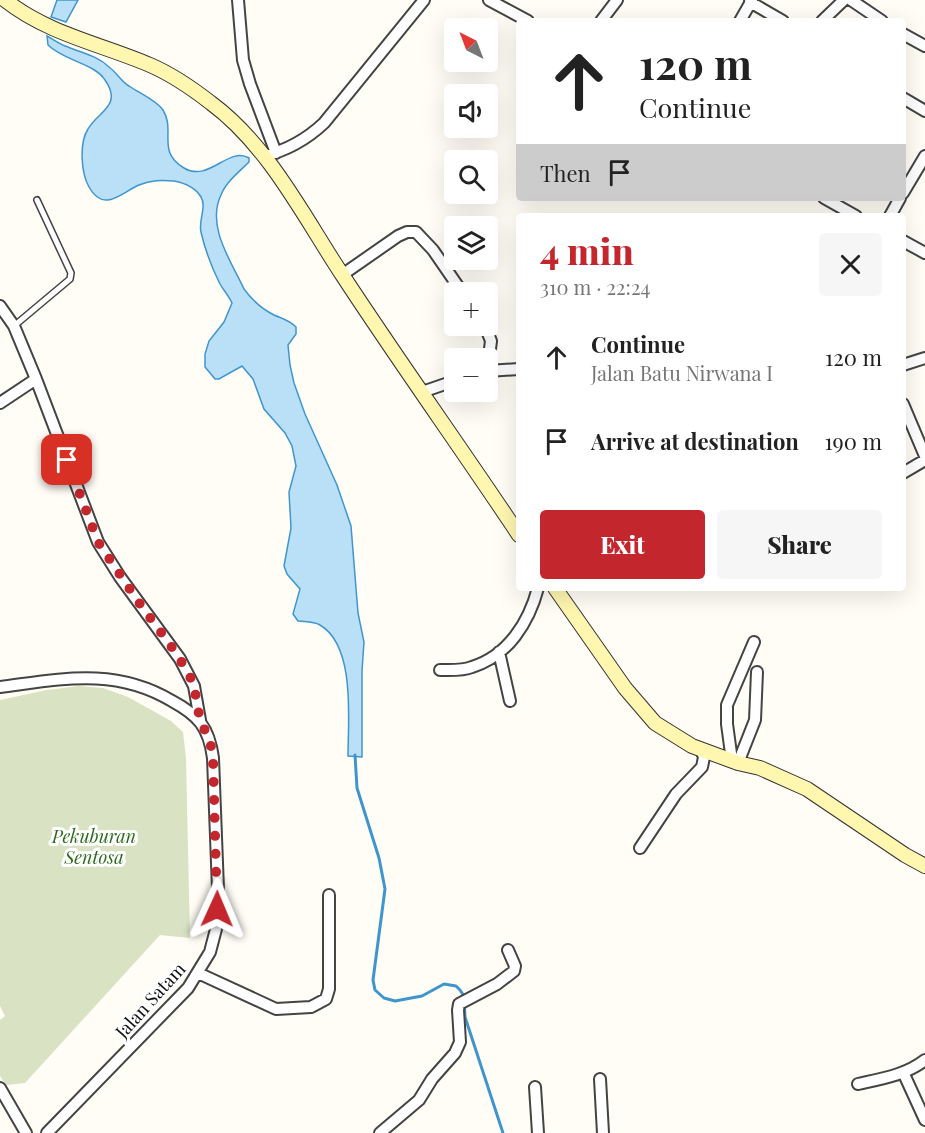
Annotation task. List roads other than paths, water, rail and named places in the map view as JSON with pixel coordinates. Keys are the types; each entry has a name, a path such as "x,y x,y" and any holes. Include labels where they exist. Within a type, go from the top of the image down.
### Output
{"street":[{"path":"5,0 39,22 65,35 150,65 173,77 212,103 270,154"},
{"path":"238,0 243,60 270,154 342,275 516,531"},
{"path":"270,154 308,138 324,123 424,0"},
{"path":"489,0 522,18"},
{"path":"603,18 617,0"},
{"path":"825,18 844,0"},
{"path":"852,0 878,18"},
{"path":"742,18 751,1 778,18"},
{"path":"906,35 923,42"},
{"path":"906,100 925,111"},
{"path":"906,189 925,156"},
{"path":"831,201 849,213"},
{"path":"342,275 398,236 407,232 416,232 433,250 455,282"},
{"path":"906,243 924,251"},
{"name":"Jalan Satam","path":"0,306 14,326 98,542 180,659 194,686 200,720 210,741 213,758 218,890 214,940 198,973 188,987 47,1133"},
{"path":"906,364 925,358"},
{"path":"498,370 516,369"},
{"path":"0,404 36,379"},
{"path":"422,392 444,384"},
{"path":"906,411 925,458 906,471"},
{"path":"440,670 470,668 499,652 521,630 530,615 537,591"},
{"path":"557,591 625,688 655,723 701,750 760,768 807,789 925,866"},
{"path":"735,762 727,705 754,642"},
{"path":"499,652 510,700"},
{"path":"735,762 755,720 757,672"},
{"path":"0,687 83,678 129,682 147,687 192,712 200,720"},
{"path":"640,848 676,794 702,767 704,757 701,750"},
{"path":"198,973 276,1009 304,1008 326,999 329,989 328,895"},
{"path":"380,1133 419,1100 432,1079 455,1053 460,1042 458,1010 461,1003 513,973 515,966 508,950"},
{"path":"858,1084 903,1072 925,1060"},
{"path":"903,1072 925,1120"},
{"path":"600,1079 603,1133"},
{"path":"535,1087 538,1133"},
{"path":"0,1088 26,1133"}],"lane":[{"path":"14,326 70,279 71,273 37,200"}],"water":[{"path":"57,0 78,0 66,22 51,17"},
{"path":"47,36 100,60 126,84 160,106 168,126 168,148 171,155 184,168 202,171 234,157 249,158 249,162 223,190 217,207 218,231 227,255 247,293 265,310 296,327 296,334 288,345 294,383 305,414 337,485 351,526 358,613 364,642 362,757 348,756 348,685 340,649 332,635 320,625 298,621 293,614 300,589 287,574 284,566 291,528 289,492 296,466 292,446 285,433 264,409 253,379 242,366 219,379 215,379 205,367 205,354 209,341 224,322 232,303 217,278 200,228 203,201 193,188 186,184 165,180 143,183 113,199 101,199 95,195 84,174 83,142 92,123 107,108 111,96 110,89 100,74 62,55 48,45"}],"waterway":[{"path":"355,755 357,788 379,858 385,889 373,980 375,990 384,998 395,1001 422,996 444,984 456,986 460,990 464,996 465,1017 503,1133"}],"park label":[{"name":"Pekuburan Sentosa","path":"94,846"}]}
